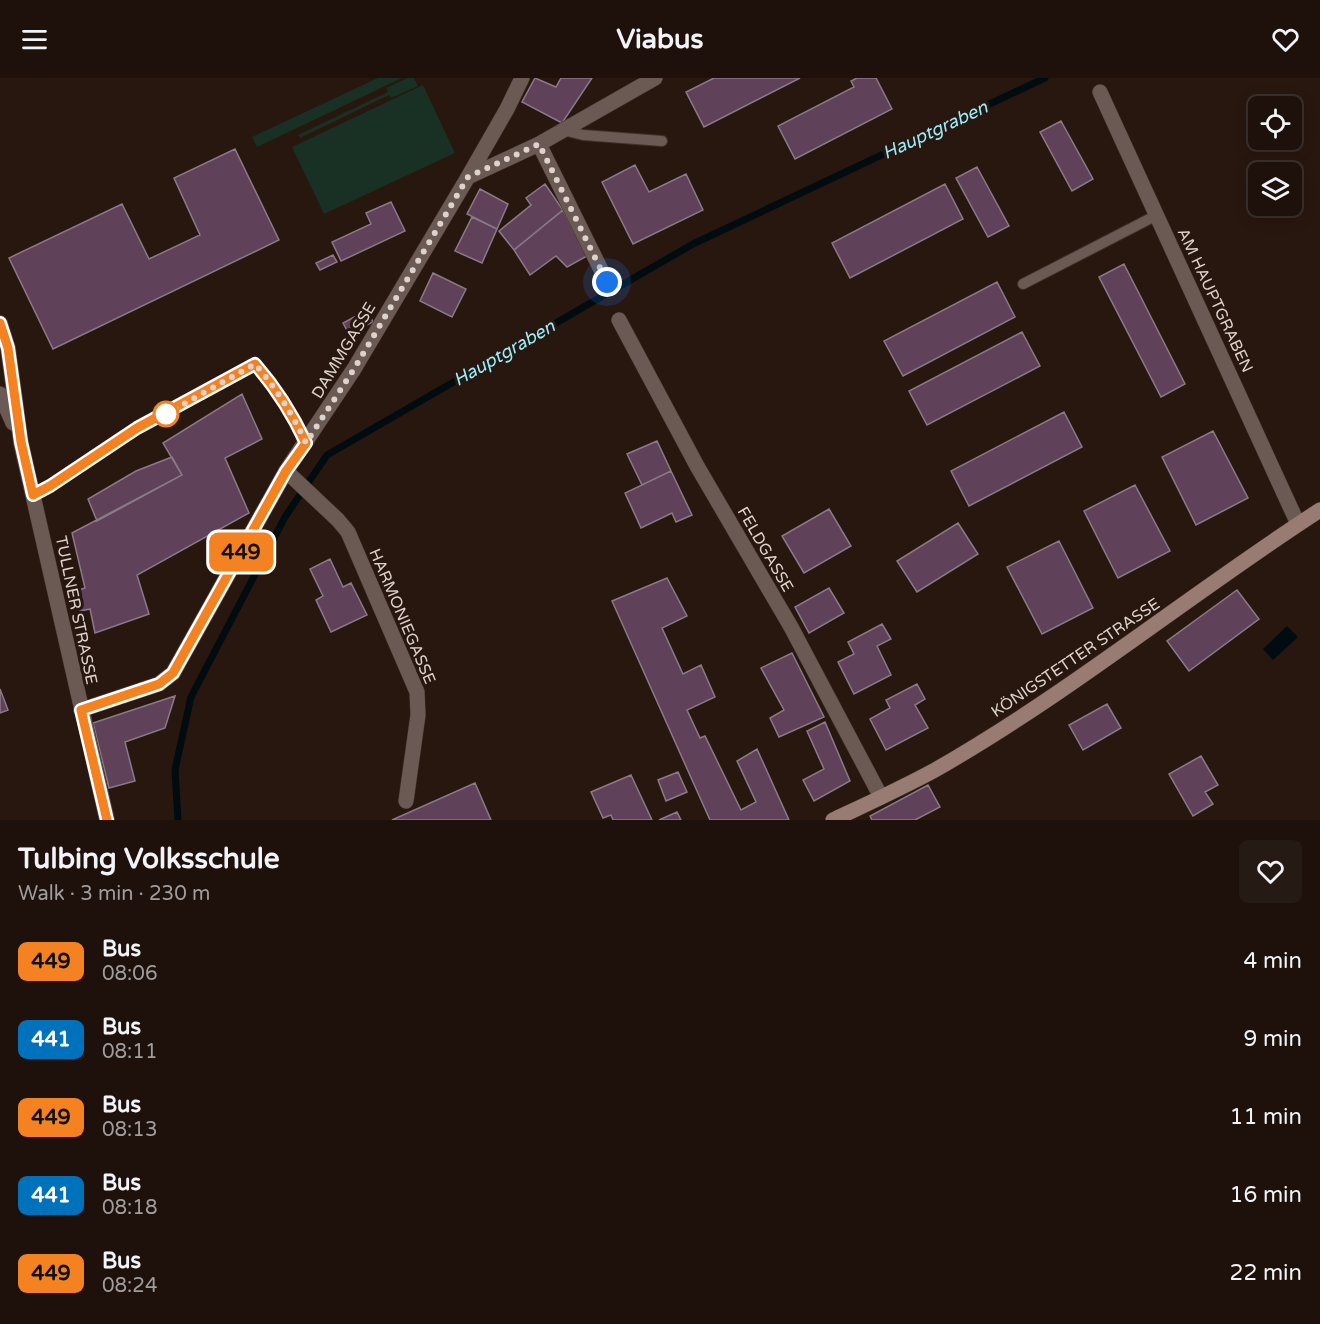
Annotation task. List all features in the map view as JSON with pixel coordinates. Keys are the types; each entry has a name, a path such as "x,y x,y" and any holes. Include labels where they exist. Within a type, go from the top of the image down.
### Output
{"main road":[{"name":"KÖNIGSTETTER STRASSE","path":"838,819 934,771 1078,679 1320,510"}],"street":[{"name":"DAMMGASSE","path":"81,710 159,684 173,673 286,471 354,369 468,177 522,78"},
{"path":"468,177 539,144 655,78"},
{"name":"AM HAUPTGRABEN","path":"1100,92 1299,524"},
{"path":"539,144 607,282"},
{"name":"FELDGASSE","path":"619,320 697,466 791,627 881,797"},
{"name":"TULLNER STRASSE","path":"0,323 8,348 21,442 107,820"},
{"name":"TULLNER STRASSE","path":"0,394 21,442"},
{"name":"HARMONIEGASSE","path":"286,471 348,532 417,692 418,715 406,801"}],"lane":[{"path":"563,130 583,135 662,141"},
{"path":"1023,284 1157,216"},
{"path":"33,495 137,428 255,364 290,410 306,443"}],"green space":[{"path":"378,78 402,78 257,147 252,137"},
{"path":"407,78 414,78 418,86 391,98 389,95 300,138 298,135 388,92 386,88"},
{"path":"423,85 455,153 324,214 292,147"}],"shaded area":[{"path":"1287,626 1298,637 1273,660 1263,649"}],"building":[{"path":"535,78 556,87 561,78 592,78 562,123 522,102"},
{"path":"714,78 800,78 704,127 686,92"},
{"path":"857,78 876,78 892,109 795,159 778,126 854,87 851,81"},
{"path":"1061,121 1093,179 1072,191 1040,132"},
{"path":"235,149 279,240 53,349 9,258 122,204 149,259 200,235 174,178"},
{"path":"635,165 649,192 686,174 703,210 633,244 602,182"},
{"path":"977,167 1009,226 988,237 956,178"},
{"path":"545,184 563,210 514,250 499,231 531,205 526,198"},
{"path":"945,184 963,219 850,278 832,243"},
{"path":"480,189 508,204 497,229 467,214"},
{"path":"391,202 405,231 341,261 332,242 371,224 366,213"},
{"path":"563,210 587,256 567,267 556,256 530,275 514,250"},
{"path":"472,217 497,229 482,263 455,251"},
{"path":"333,255 337,262 320,270 316,263"},
{"path":"1124,264 1185,384 1161,397 1099,277"},
{"path":"433,273 466,289 452,317 420,301"},
{"path":"997,282 1015,317 903,376 884,341"},
{"path":"367,310 373,322 349,334 343,323"},
{"path":"1022,332 1040,366 927,425 909,391"},
{"path":"242,394 262,439 225,458 249,513 137,575 149,614 95,633 90,609 80,611 75,591 85,588 72,533 182,475 163,443"},
{"path":"1064,412 1082,447 969,506 951,471"},
{"path":"1213,431 1248,498 1196,525 1162,457"},
{"path":"657,441 671,471 642,485 627,454"},
{"path":"172,457 182,475 97,521 88,499 136,471"},
{"path":"671,471 692,515 676,522 672,513 641,528 625,493"},
{"path":"1135,485 1170,551 1118,578 1084,511"},
{"path":"829,509 851,546 804,573 782,536"},
{"path":"958,523 978,554 917,592 897,561"},
{"path":"1059,541 1093,608 1042,634 1007,567"},
{"path":"330,559 343,587 351,583 367,615 331,632 316,600 323,596 310,569"},
{"path":"667,578 687,616 662,628 683,674 701,665 715,697 687,710 700,738 705,736 741,810 756,802 737,761 757,749 789,820 710,820 612,601"},
{"path":"829,588 844,613 809,633 795,607"},
{"path":"1237,590 1259,619 1189,671 1167,641"},
{"path":"882,624 891,639 877,646 891,675 854,694 838,662 854,654 848,642"},
{"path":"792,653 824,717 779,737 770,718 784,710 761,668"},
{"path":"917,684 925,699 915,705 928,728 886,750 870,719 890,708 886,700"},
{"path":"0,689 8,710 0,713"},
{"path":"175,696 165,728 125,742 135,781 109,788 93,723"},
{"path":"1107,704 1121,728 1083,750 1069,725"},
{"path":"825,722 850,781 814,801 803,780 824,769 807,731"},
{"path":"1201,756 1218,785 1205,792 1213,804 1193,816 1169,774"},
{"path":"678,772 687,792 666,801 658,780"},
{"path":"631,775 652,820 613,820 611,815 603,818 591,792"},
{"path":"475,783 491,820 392,820"},
{"path":"928,785 940,807 915,820 872,820 870,816"},
{"path":"677,812 681,820 659,820"}],"waterway":[{"name":"Hauptgraben","path":"178,820 175,770 191,697 285,517 327,455 693,244 1045,78"}],"bus line":[{"name":"449","path":"0,323 8,348 21,442 33,495 137,428 255,364 290,410 306,443 286,471 169,678 159,684 81,710 107,820"}],"route":[{"path":"166,414 255,364 290,410 306,443 354,369 468,177 539,144 607,282"}]}
